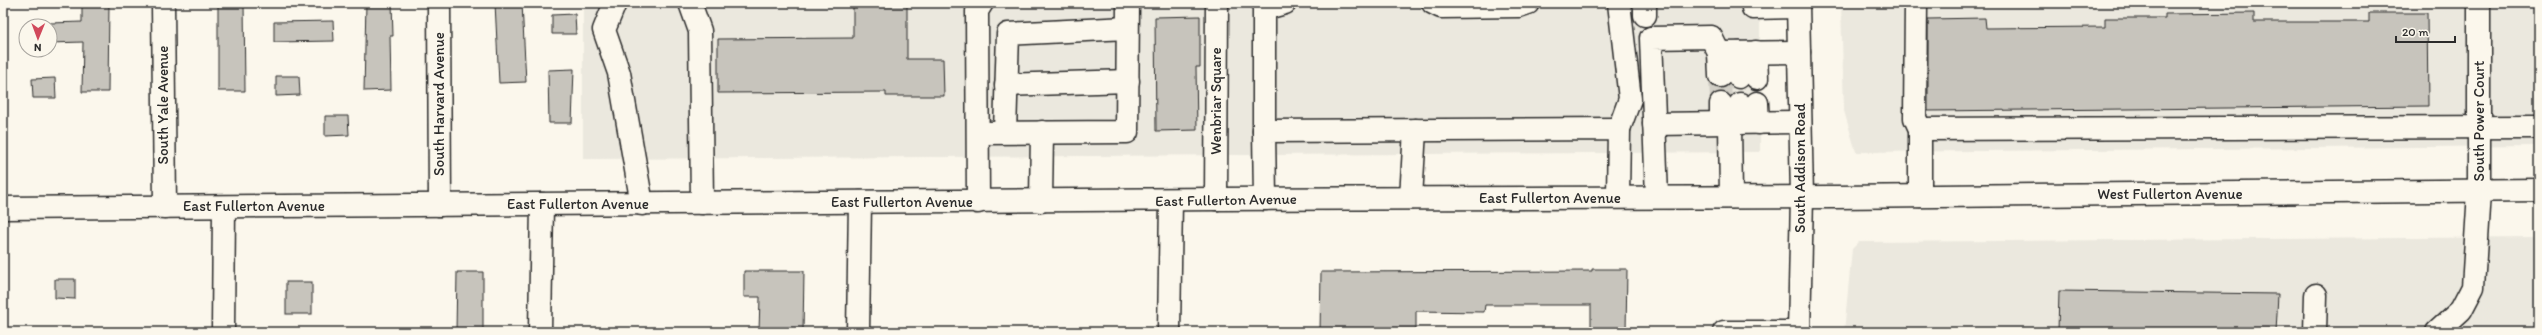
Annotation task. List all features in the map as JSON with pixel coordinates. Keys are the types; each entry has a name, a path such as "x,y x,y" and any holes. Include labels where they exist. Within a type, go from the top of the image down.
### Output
{"street":[{"name":"South Yale Avenue","path":"163,3 165,207"},
{"name":"South Harvard Avenue","path":"438,3 440,204"},
{"path":"615,3 604,30 619,73 642,204"},
{"path":"690,3 700,31 702,203"},
{"path":"978,202 980,133 977,11 982,3"},
{"path":"980,133 1127,132 1128,3"},
{"name":"Wenbriar Square","path":"1216,199 1217,3"},
{"path":"1265,199 1264,9 1285,3"},
{"path":"1432,3 1441,7 1519,6 1528,3"},
{"path":"1618,197 1619,129 1630,99 1619,3"},
{"path":"1753,3 1753,8 1798,5"},
{"path":"1916,3 1915,118 1920,129 1920,196"},
{"name":"South Power Court","path":"2437,332 2461,310 2473,287 2479,192 2479,3"},
{"name":"South Addison Road","path":"1798,5 1802,197 1799,332"},
{"path":"1005,132 1008,34 1128,28"},
{"path":"1657,198 1651,38 1711,37 1738,53 1799,52"},
{"path":"1738,53 1738,77 1738,53"},
{"path":"1006,85 1128,81"},
{"path":"1654,124 1738,115 1800,122"},
{"path":"1731,197 1738,115"},
{"path":"1920,129 2539,127"},
{"path":"1264,131 1619,129"},
{"path":"1411,198 1415,130"},
{"path":"1041,201 1042,132"},
{"name":"West Fullerton Avenue","path":"1802,197 2479,192 2539,190"},
{"name":"East Fullerton Avenue","path":"3,208 440,204 1171,201 1216,199 1802,197"},
{"path":"1169,332 1171,201"},
{"path":"858,332 860,202"},
{"path":"540,332 542,204"},
{"path":"222,332 224,207"},
{"path":"2315,332 2316,295"},
{"path":"1724,331 1799,332"}],"shaded area":[{"path":"583,3 1760,3 1760,152 583,159"},
{"path":"1841,3 2539,3 2539,146 1856,152 1844,111"},
{"path":"2539,237 2539,332 1844,332 1852,249 1859,242"}],"building":[{"path":"82,3 109,3 108,92 82,92 83,42 58,43 58,23 82,22"},
{"path":"218,3 244,3 245,91 218,91"},
{"path":"366,3 392,3 393,36 390,36 391,90 364,91"},
{"path":"495,3 522,3 526,82 499,83"},
{"path":"853,3 907,3 907,59 943,59 944,96 886,96 886,92 718,93 718,39 853,38"},
{"path":"2254,13 2254,22 2369,22 2369,13 2427,13 2428,106 1928,111 1928,19 1985,18 1986,28 2105,27 2105,18 2165,18 2165,14"},
{"path":"575,14 576,34 552,34 552,15"},
{"path":"1200,16 1200,67 1196,67 1197,130 1156,131 1155,17"},
{"path":"333,21 334,41 274,42 274,22"},
{"path":"574,69 572,123 549,123 548,70"},
{"path":"276,76 299,76 300,95 276,96"},
{"path":"55,78 56,98 33,98 32,79"},
{"path":"325,116 348,116 349,135 325,136"},
{"path":"1592,269 1627,269 1626,332 1591,332 1591,305 1485,305 1484,312 1416,311 1416,332 1320,332 1321,272 1592,271"},
{"path":"744,271 804,271 803,332 759,332 760,297 744,297"},
{"path":"457,272 483,272 483,332 456,332"},
{"path":"55,279 75,279 75,299 55,298"},
{"path":"286,282 312,282 312,314 286,314"},
{"path":"2059,291 2278,294 2276,332 2058,332"}],"tunnel":[{"path":"1720,76 1721,104"}]}
